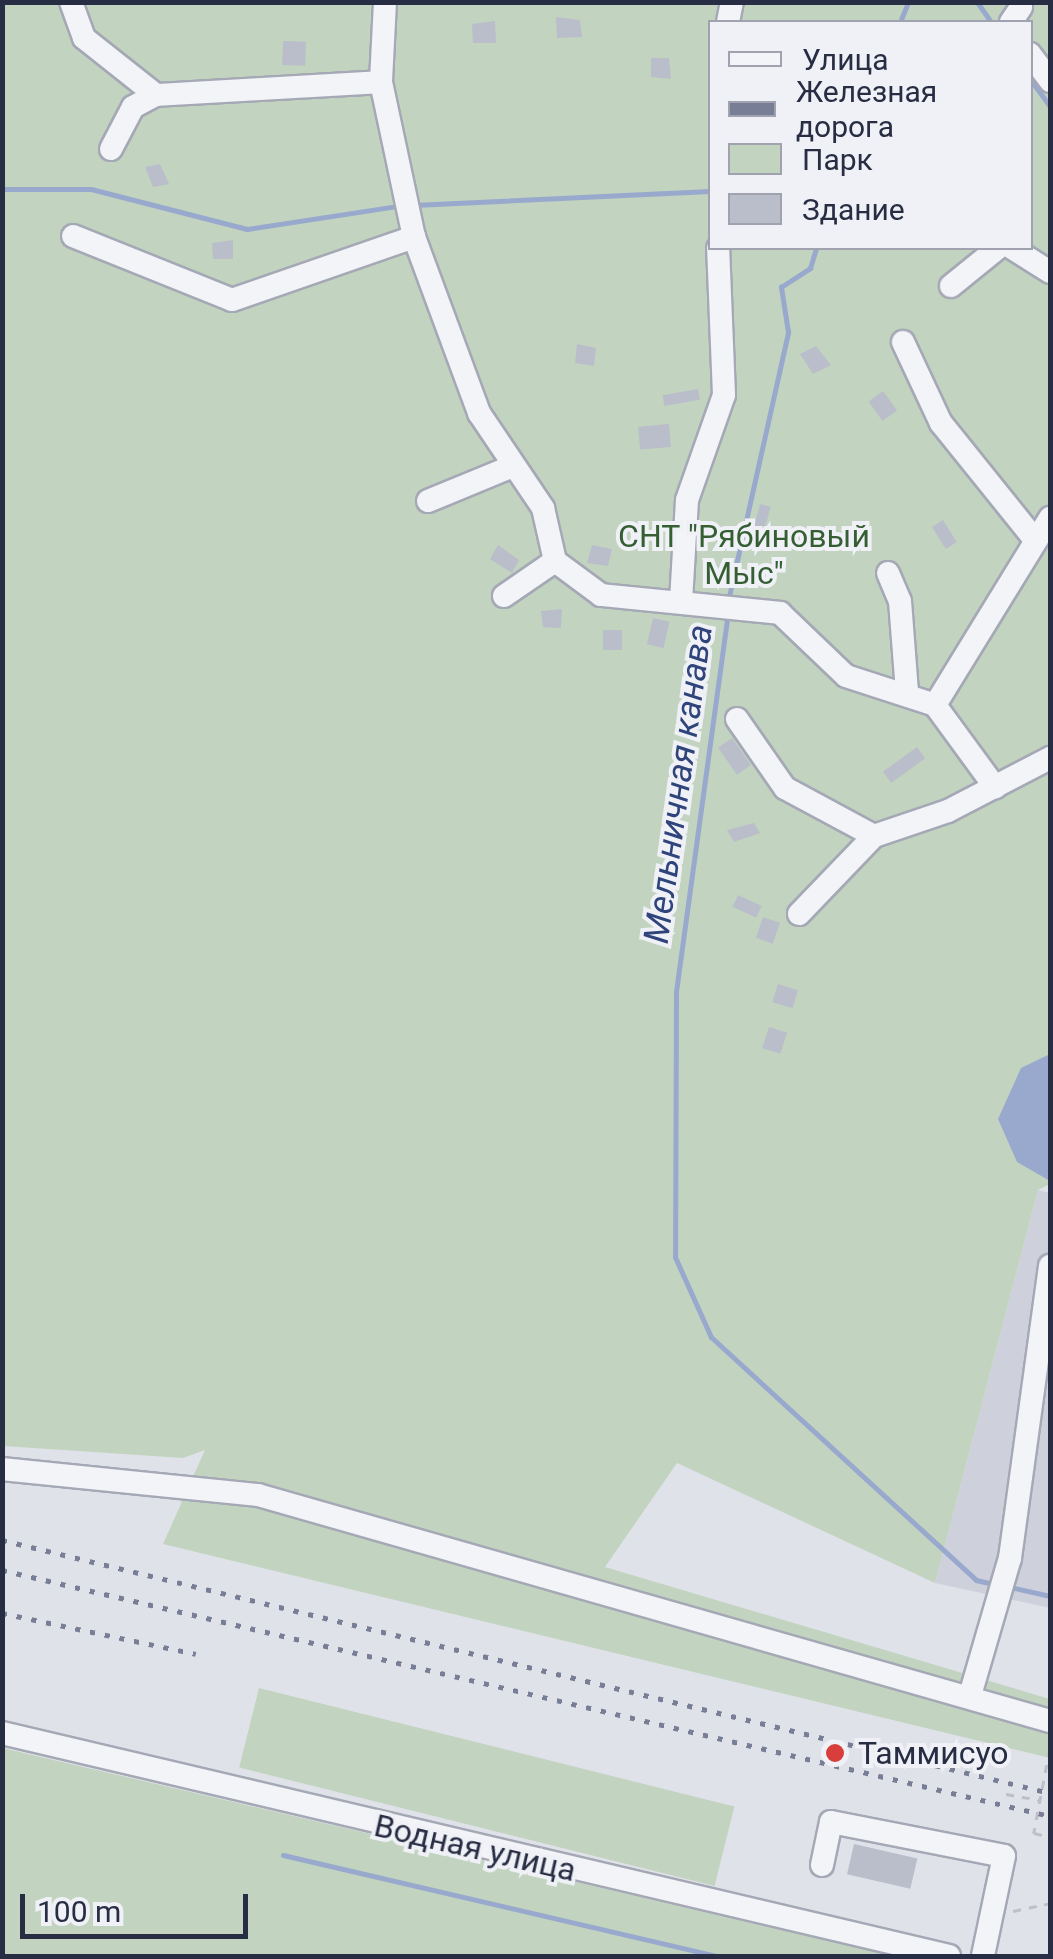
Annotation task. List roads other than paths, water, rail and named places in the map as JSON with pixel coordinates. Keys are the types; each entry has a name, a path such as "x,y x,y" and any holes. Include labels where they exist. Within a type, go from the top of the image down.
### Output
{"street":[{"path":"71,2 84,38 156,95"},
{"path":"385,2 380,82 414,237 508,468 543,508 555,561 601,595 780,613 846,676 907,692 935,705 995,788"},
{"path":"1033,58 1050,82"},
{"path":"111,150 134,108 156,95 380,82"},
{"path":"73,236 232,300 414,237"},
{"path":"681,601 687,500 724,395 718,250"},
{"path":"951,286 996,250"},
{"path":"1015,250 1050,272"},
{"path":"903,342 941,424 1036,541"},
{"path":"428,501 508,468"},
{"path":"935,705 1050,518"},
{"path":"504,596 555,561"},
{"path":"888,574 900,601 907,692"},
{"path":"737,720 785,788 874,836"},
{"path":"799,914 874,836 995,788 1050,758"},
{"path":"971,1692 1010,1558 1050,1266"},
{"path":"2,1469 258,1495 971,1692 1050,1721"},
{"name":"Водная улица","path":"2,1733 949,1956"},
{"path":"822,1864 831,1822 1004,1856 983,1956"}],"water":[{"path":"1050,1054 1050,1181 1017,1162 998,1119 1021,1068"}],"waterway":[{"name":"Мельничная канава","path":"901,20 908,2"},
{"path":"977,2 990,20"},
{"path":"1033,83 1050,107"},
{"path":"2,189 91,189 247,229 398,206"},
{"path":"414,205 708,191"},
{"name":"Мельничная канава","path":"728,601 788,332 781,287 810,268 815,250"},
{"path":"728,612 676,992 675,1257 711,1337 976,1580 994,1584"},
{"path":"1010,1587 1050,1596"},
{"path":"283,1855 718,1956"}],"railway":[{"path":"2,1540 1050,1793"},
{"path":"2,1570 1050,1816"},
{"path":"2,1613 196,1654"}],"place":[{"name":"Таммисуо","path":"835,1753"}],"park label":[{"name":"СНТ \"Рябиновый Мыс\"","path":"744,556"}]}
